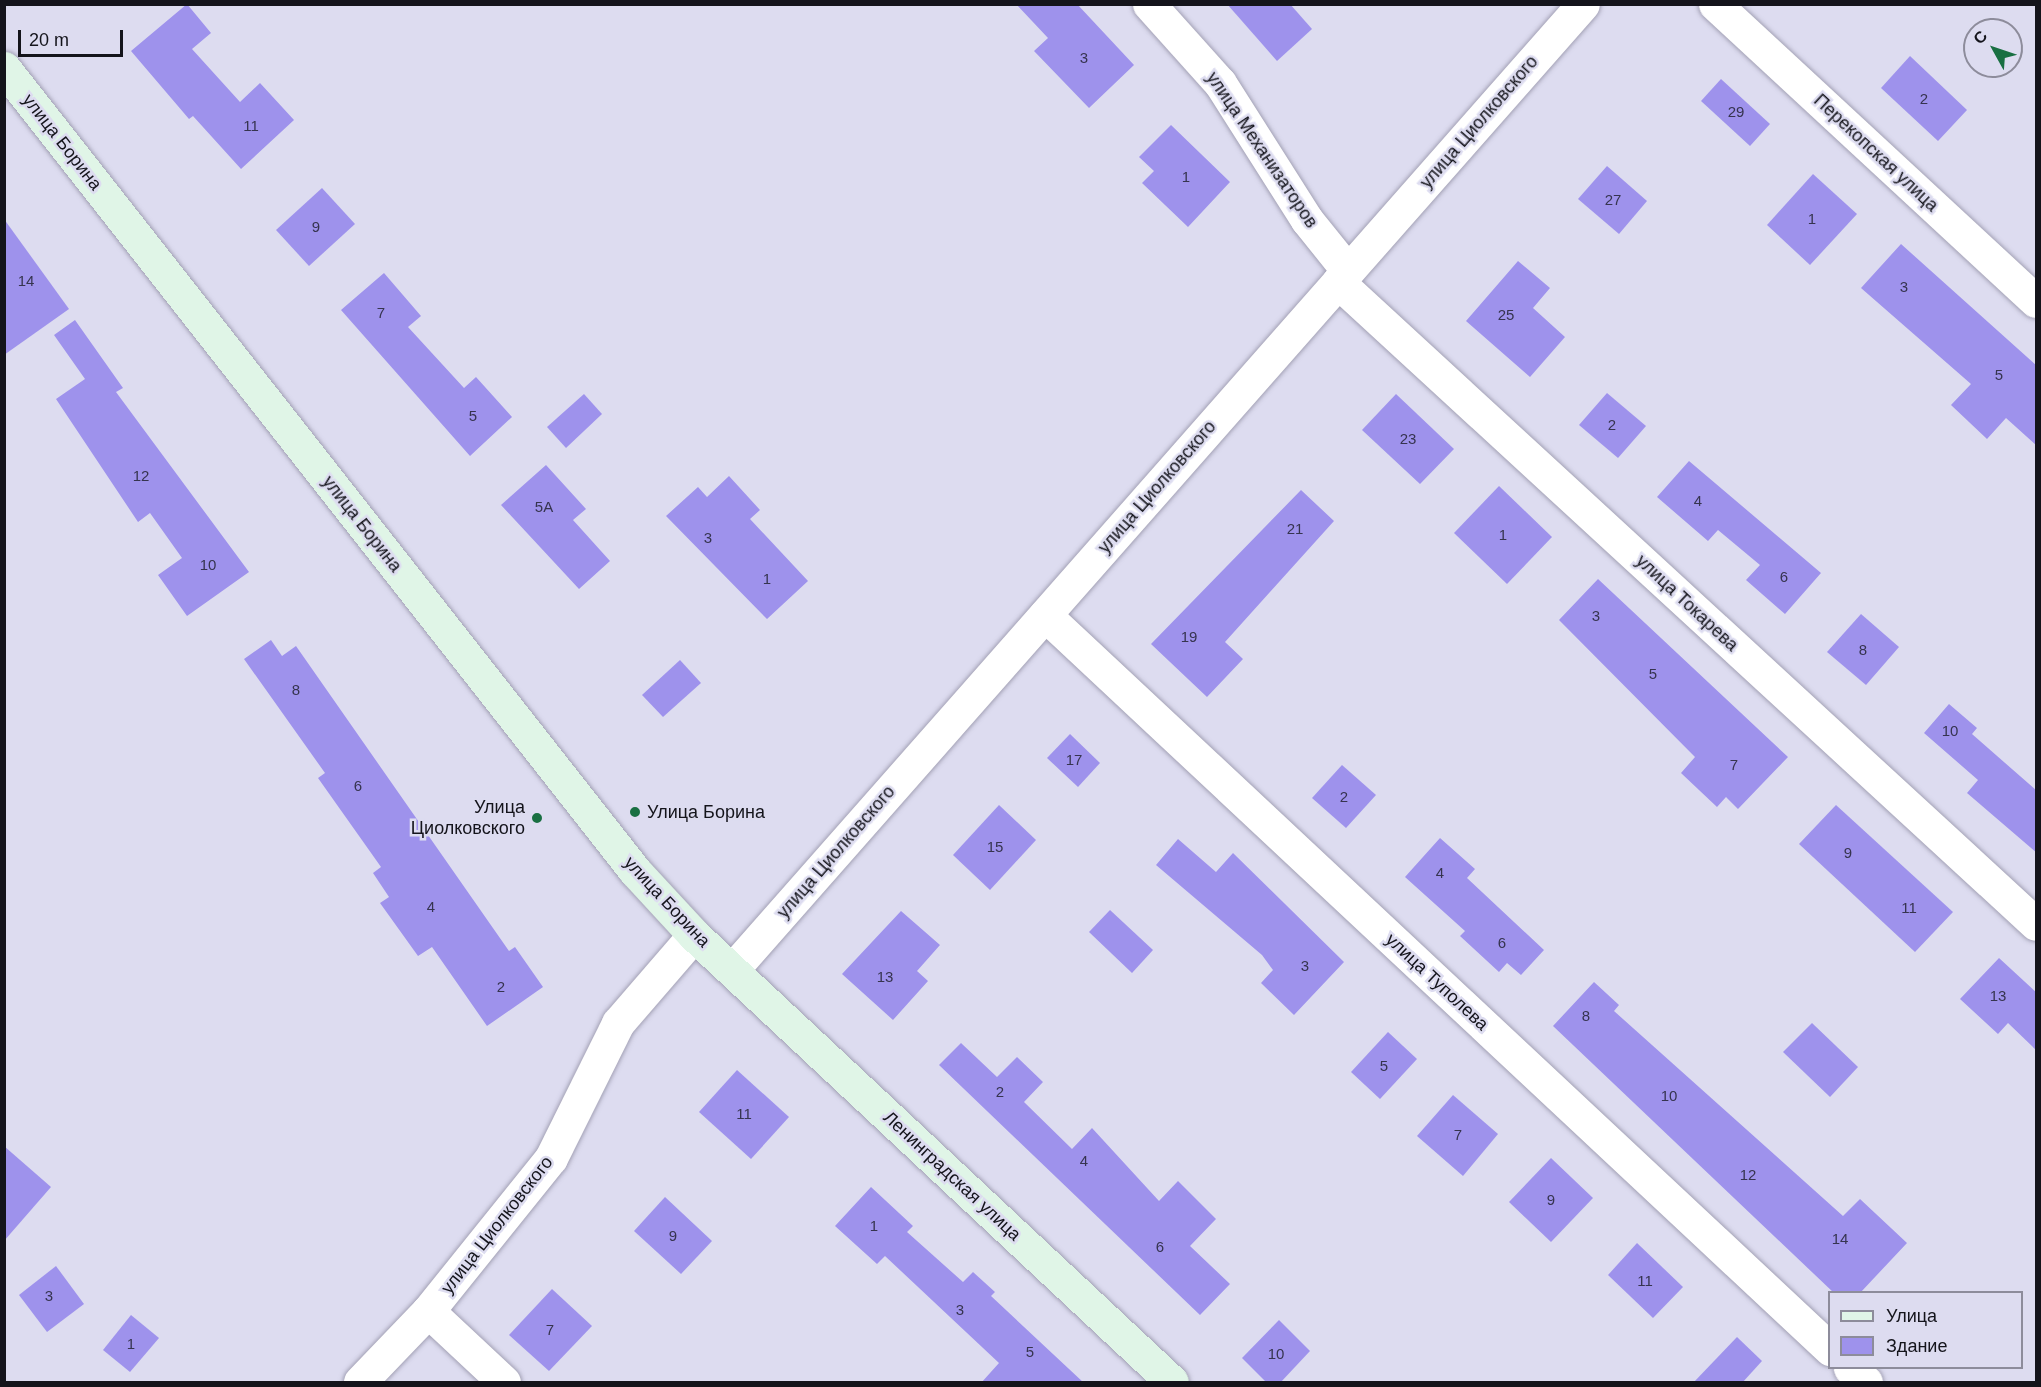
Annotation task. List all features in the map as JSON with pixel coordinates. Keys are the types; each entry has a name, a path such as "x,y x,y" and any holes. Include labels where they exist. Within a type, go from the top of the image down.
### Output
{"street":[{"name":"улица Механизаторов","path":"1149,4 1220,83 1343,276"},
{"name":"улица Циолковского","path":"732,970 1583,4"},
{"name":"Перекопская улица","path":"1715,4 2037,301"},
{"name":"улица Борина","path":"4,68 571,791 694,935 732,970"},
{"name":"улица Токарева","path":"1343,276 2037,924"},
{"name":"улица Туполева","path":"1045,615 1828,1347"},
{"name":"улица Циолковского","path":"360,1383 429,1311 551,1158 618,1023 694,935"},
{"name":"Ленинградская улица","path":"732,970 1172,1383"},
{"path":"429,1311 504,1383"},
{"path":"1851,1369 1866,1383"}],"building":[{"path":"187,4 211,33 192,49 240,102 260,83 294,120 241,169 193,116 189,119 131,51"},
{"path":"1016,4 1077,4 1134,65 1089,108 1034,51 1048,38"},
{"path":"1227,4 1290,4 1312,29 1277,61"},
{"path":"1910,56 1967,110 1938,141 1881,88"},
{"path":"1721,79 1770,124 1750,146 1701,101"},
{"path":"1171,125 1230,182 1188,227 1142,183 1154,171 1139,157"},
{"path":"1607,166 1647,201 1619,234 1578,199"},
{"path":"1813,174 1857,214 1810,265 1767,225"},
{"path":"322,188 355,224 309,266 276,230"},
{"path":"4,219 69,309 4,355"},
{"path":"1901,244 2037,366 2037,446 2006,418 1987,439 1951,405 1971,384 1861,288"},
{"path":"1518,261 1550,288 1533,308 1565,337 1530,377 1466,321"},
{"path":"384,273 421,316 408,327 464,388 476,377 512,417 470,456 341,310"},
{"path":"75,320 123,388 116,392 249,572 187,616 158,575 182,558 150,513 138,522 56,399 85,379 54,335"},
{"path":"1607,393 1646,426 1618,458 1579,425"},
{"path":"584,394 602,414 566,448 547,427"},
{"path":"1396,394 1454,449 1420,484 1362,430"},
{"path":"1689,461 1821,573 1785,614 1746,580 1760,565 1718,530 1708,541 1657,497"},
{"path":"546,465 586,509 573,520 610,561 579,589 501,505"},
{"path":"729,476 760,510 750,519 808,581 767,619 666,516 698,487 707,497"},
{"path":"1499,486 1552,537 1507,584 1454,533"},
{"path":"1301,490 1334,521 1225,642 1243,659 1207,697 1151,644"},
{"path":"1598,579 1788,757 1738,809 1726,797 1717,807 1681,773 1695,757 1559,620"},
{"path":"1861,614 1899,647 1866,685 1827,652"},
{"path":"271,640 282,656 296,646 509,951 515,947 543,987 487,1026 432,947 418,956 380,903 389,897 373,873 381,867 318,778 325,773 244,659"},
{"path":"680,660 701,683 663,717 642,695"},
{"path":"1949,704 1977,728 1972,734 2037,791 2037,853 1967,793 1978,780 1924,733"},
{"path":"1070,734 1100,763 1078,787 1047,758"},
{"path":"1342,765 1376,795 1346,828 1312,798"},
{"path":"999,805 1036,840 990,890 953,855"},
{"path":"1836,805 1953,912 1915,952 1799,844"},
{"path":"1440,838 1475,869 1467,878 1544,950 1521,975 1507,963 1499,972 1460,936 1465,931 1405,877"},
{"path":"1178,839 1216,872 1233,853 1344,962 1294,1015 1261,983 1273,970 1262,955 1156,865"},
{"path":"1110,910 1153,950 1132,973 1089,932"},
{"path":"901,911 940,945 917,971 928,981 893,1020 842,974"},
{"path":"1999,958 2037,993 2037,1051 2008,1023 1998,1034 1960,999"},
{"path":"1594,982 1619,1005 1614,1011 1843,1216 1860,1199 1907,1243 1862,1291 1832,1291 1553,1026"},
{"path":"1812,1023 1858,1067 1830,1097 1783,1052"},
{"path":"1388,1032 1417,1059 1380,1099 1351,1072"},
{"path":"961,1043 997,1077 1017,1057 1043,1082 1024,1102 1072,1149 1092,1128 1159,1201 1178,1181 1216,1219 1190,1246 1230,1284 1200,1315 939,1065"},
{"path":"737,1070 789,1117 751,1159 699,1112"},
{"path":"1453,1095 1498,1134 1463,1176 1417,1136"},
{"path":"4,1146 51,1187 4,1241"},
{"path":"1551,1158 1593,1198 1551,1242 1509,1202"},
{"path":"871,1187 913,1226 907,1232 963,1282 973,1272 995,1292 991,1296 1084,1383 981,1383 999,1363 885,1256 877,1264 835,1226"},
{"path":"665,1197 712,1241 681,1274 634,1231"},
{"path":"1637,1243 1683,1287 1653,1318 1608,1275"},
{"path":"56,1266 84,1304 47,1332 19,1295"},
{"path":"552,1289 592,1326 549,1371 509,1335"},
{"path":"131,1315 159,1338 130,1372 103,1350"},
{"path":"1279,1320 1310,1351 1280,1383 1267,1383 1242,1358"},
{"path":"1737,1337 1762,1361 1742,1383 1693,1383"}],"place":[{"name":"Улица Борина","path":"635,812"},
{"name":"Улица Циолковского","path":"537,818"}]}
